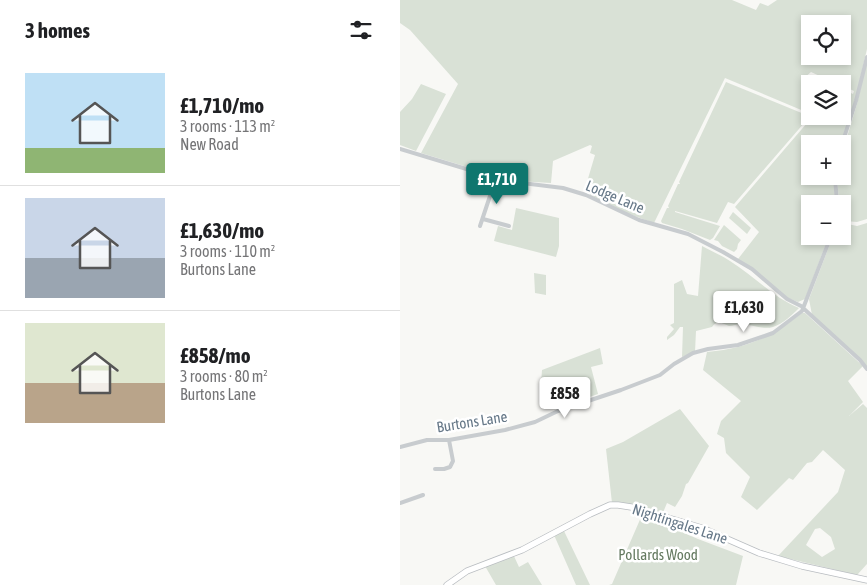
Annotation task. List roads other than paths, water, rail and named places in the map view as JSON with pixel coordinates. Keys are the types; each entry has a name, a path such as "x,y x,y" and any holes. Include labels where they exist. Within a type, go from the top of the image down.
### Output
{"main road":[{"name":"Nightingales Lane","path":"447,585 467,571 522,550 590,514 618,505 631,507 702,528 759,553 802,566 867,580"}],"street":[{"path":"845,135 867,57"},
{"name":"Lodge Lane","path":"400,149 516,183 563,188 586,195 639,220 688,234 717,248 752,269 787,299 803,308 867,369"},
{"path":"480,226 496,178"},
{"path":"482,219 509,226"},
{"name":"Burtons Lane","path":"400,446 428,440 449,440 505,430 535,422 570,407 660,375 693,353 738,345 773,333 803,308 828,245"},
{"path":"435,469 450,467 453,461 449,440"},
{"path":"400,503 423,495"}],"park label":[{"name":"Pollards Wood","path":"658,555"}]}
